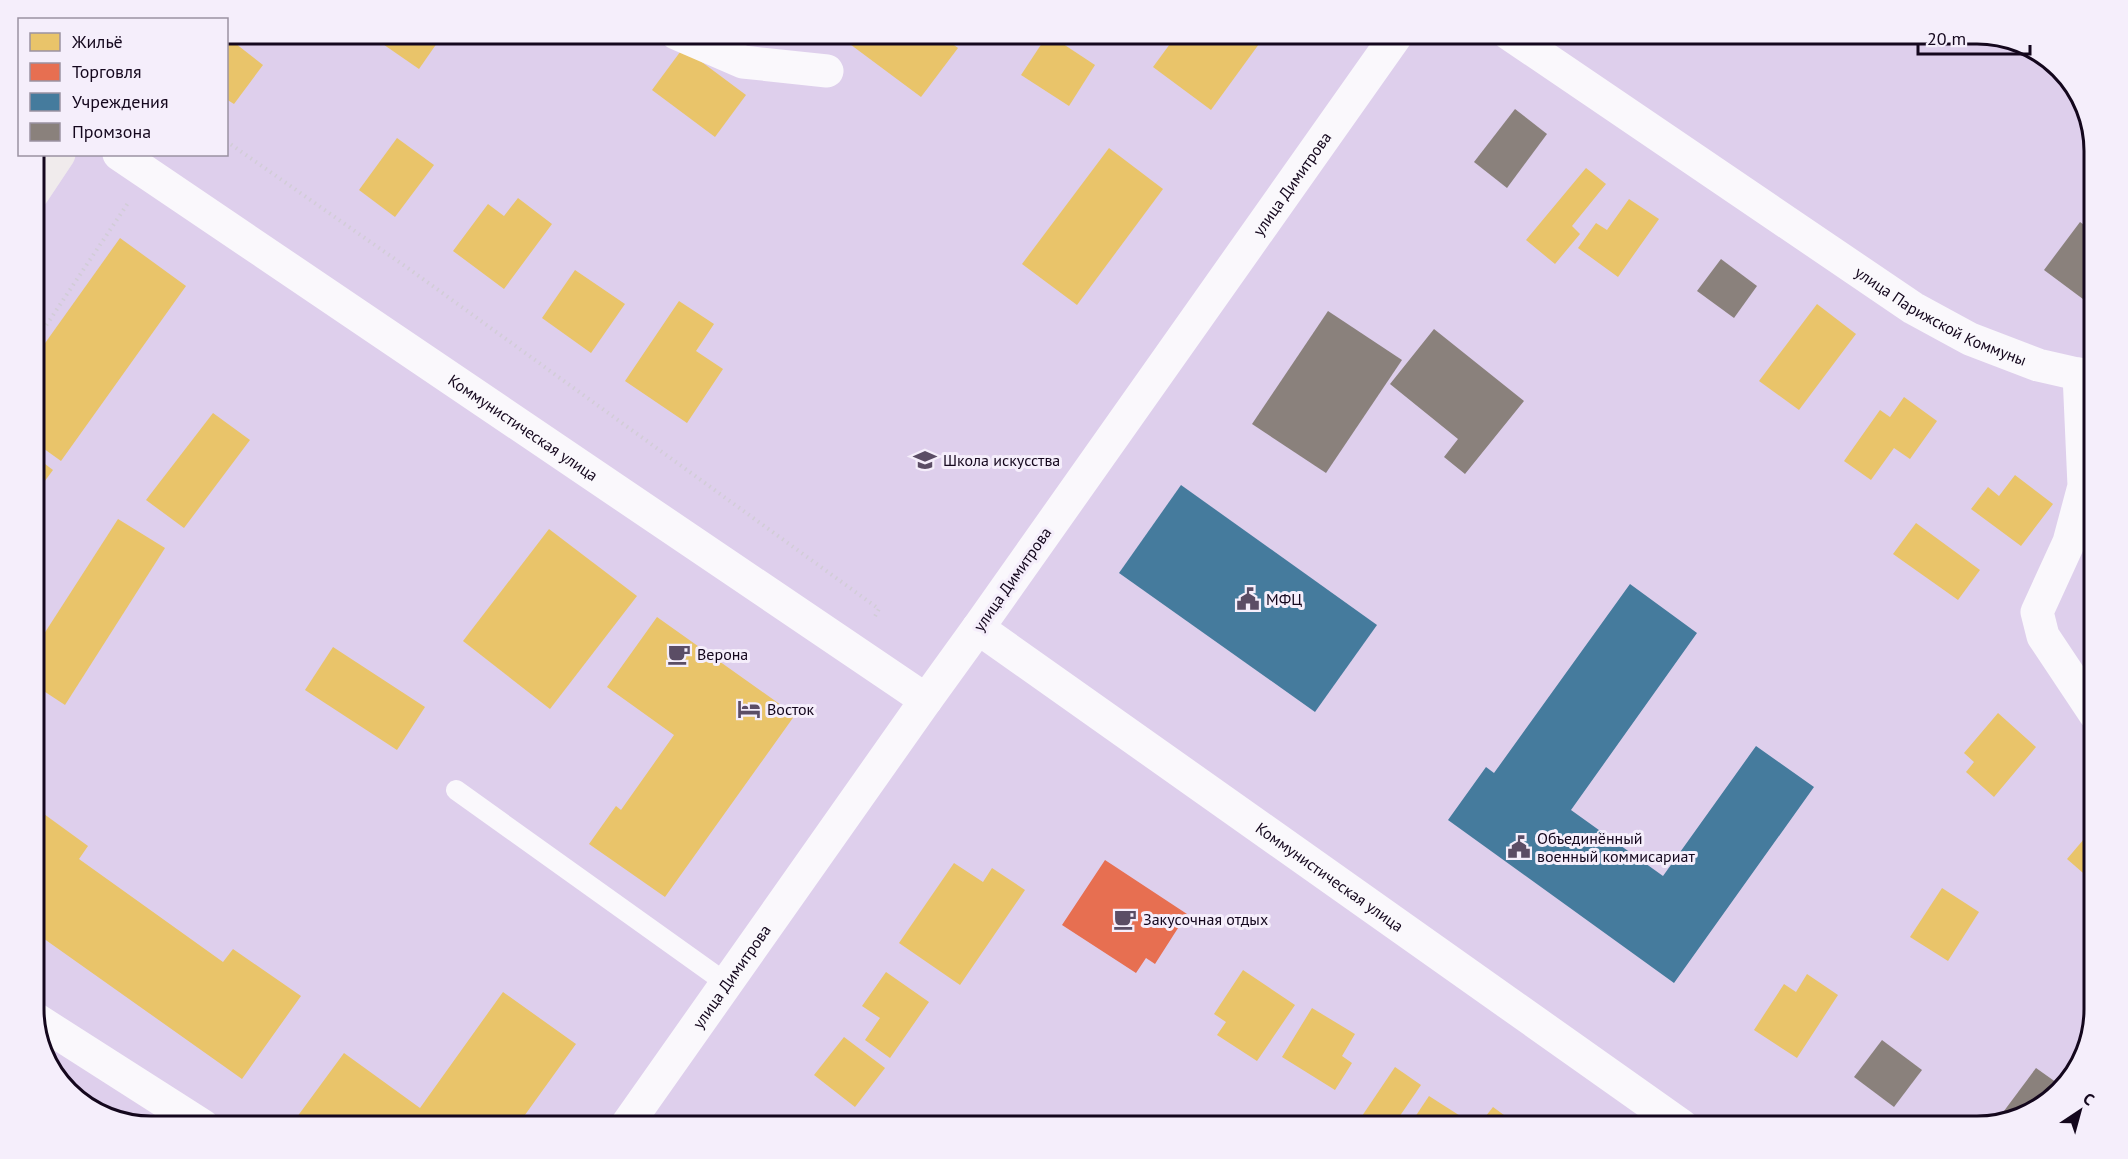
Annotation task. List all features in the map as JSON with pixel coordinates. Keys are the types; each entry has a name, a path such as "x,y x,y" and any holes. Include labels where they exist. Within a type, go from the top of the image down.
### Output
{"main road":[{"path":"44,176 58,156"}],"street":[{"path":"701,44 743,62 827,71"},
{"name":"улица Димитрова","path":"633,1116 1390,44"},
{"name":"улица Парижской Коммуны","path":"1524,44 1912,308 1970,339 2038,365 2084,375"},
{"name":"Коммунистическая улица","path":"122,156 926,700"},
{"name":"улица Парижской Коммуны","path":"2084,490 2069,542 2037,612 2043,636 2084,698"},
{"name":"Коммунистическая улица","path":"978,628 1668,1116"},
{"path":"45,1025 186,1116"}],"lane":[{"path":"456,790 726,983"}],"path":[{"path":"228,142 412,271 879,609 852,651"},
{"path":"44,328 147,174"}],"building: Жильё":[{"path":"228,44 236,44 263,65 234,104 228,100"},
{"path":"383,44 436,44 419,69"},
{"path":"850,44 953,44 958,48 921,97"},
{"path":"1041,44 1063,44 1095,65 1069,106 1021,75"},
{"path":"1170,44 1259,44 1211,110 1153,67"},
{"path":"683,48 746,95 715,137 652,90"},
{"path":"397,138 434,165 395,217 359,190"},
{"path":"1109,148 1163,189 1077,305 1022,264"},
{"path":"1586,168 1606,184 1572,226 1580,234 1555,264 1526,240"},
{"path":"518,198 552,224 504,289 453,251 488,204 504,216"},
{"path":"1629,199 1659,219 1618,277 1578,248 1596,223 1607,230"},
{"path":"120,238 186,286 61,461 44,449 44,345"},
{"path":"575,270 625,304 591,353 542,318"},
{"path":"679,301 714,324 696,351 723,369 687,423 625,381"},
{"path":"1817,304 1856,334 1799,410 1759,381"},
{"path":"1904,397 1937,421 1910,459 1894,448 1871,480 1844,461 1880,410 1890,417"},
{"path":"213,413 250,440 184,528 146,500"},
{"path":"44,463 53,470 44,482"},
{"path":"2015,475 2053,504 2021,546 1971,509 1988,487 1999,496"},
{"path":"118,519 165,548 65,705 44,691 44,634"},
{"path":"1916,523 1980,570 1958,600 1893,554"},
{"path":"549,529 637,596 550,709 463,641"},
{"path":"657,617 795,715 665,897 589,844 616,806 621,810 674,735 607,687"},
{"path":"333,647 425,707 397,750 305,690"},
{"path":"1998,713 2036,747 1994,797 1966,772 1974,762 1964,753"},
{"path":"44,814 88,846 79,859 223,962 233,949 301,996 242,1079 44,939"},
{"path":"2084,839 2084,874 2067,859"},
{"path":"954,863 983,882 992,868 1025,890 960,985 899,943"},
{"path":"1942,888 1979,912 1948,961 1910,937"},
{"path":"1243,970 1295,1005 1257,1061 1217,1035 1226,1022 1214,1014"},
{"path":"886,972 929,1002 890,1058 865,1040 880,1018 862,1006"},
{"path":"1807,974 1838,995 1797,1058 1754,1030 1784,984 1796,992"},
{"path":"503,992 576,1044 524,1116 298,1116 344,1053 420,1108"},
{"path":"1312,1008 1355,1034 1342,1056 1352,1063 1335,1090 1282,1057"},
{"path":"844,1037 885,1068 855,1107 814,1075"},
{"path":"1395,1067 1421,1085 1400,1116 1362,1116"},
{"path":"1429,1096 1460,1116 1416,1116"},
{"path":"1493,1107 1505,1116 1486,1116"}],"building: Торговля":[{"name":"Закусочная отдых","path":"1105,860 1187,914 1155,964 1146,958 1136,973 1062,925"}],"building: Учреждения":[{"name":"МФЦ","path":"1181,485 1377,625 1315,712 1119,573"},
{"path":"1630,584 1697,633 1571,810 1663,876 1756,746 1814,787 1674,983 1448,820 1486,767 1494,773"}],"building: Промзона":[{"path":"1515,109 1547,134 1507,188 1474,162"},
{"path":"2080,222 2084,225 2084,300 2044,270"},
{"path":"1721,259 1757,286 1734,318 1697,291"},
{"path":"1328,311 1402,360 1326,473 1252,424"},
{"path":"1434,329 1524,401 1465,474 1444,457 1458,439 1390,384"},
{"path":"1882,1040 1922,1070 1894,1107 1854,1077"},
{"path":"2036,1068 2054,1081 2050,1081 2050,1087 2031,1101 2003,1112"}],"place":[{"name":"Школа искусства","path":"925,460"},
{"name":"МФЦ","path":"1248,599"},
{"name":"Верона","path":"679,654"},
{"name":"Восток","path":"749,709"},
{"name":"Объединённый военный коммисариат","path":"1519,847"},
{"name":"Закусочная отдых","path":"1125,919"}]}
